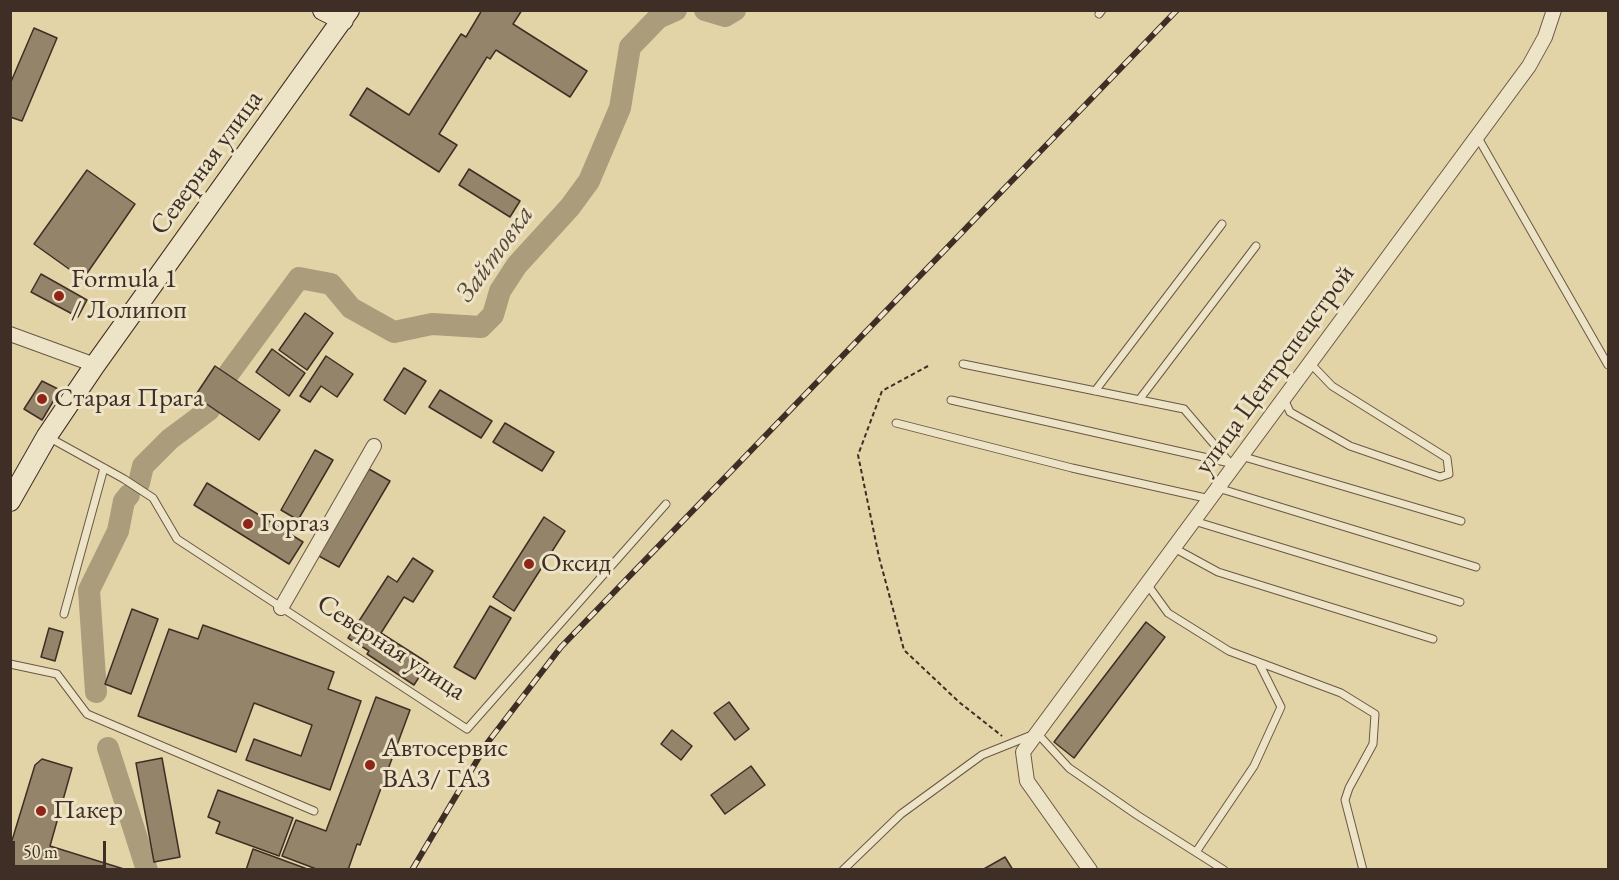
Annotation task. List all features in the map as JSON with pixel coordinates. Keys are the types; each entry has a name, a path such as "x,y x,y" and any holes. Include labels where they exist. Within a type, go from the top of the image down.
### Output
{"main road":[{"path":"323,10 346,15"},
{"name":"Северная улица","path":"13,490 94,365 346,15"}],"street":[{"name":"улица Центрспецстрой","path":"1017,748 1037,733 1529,66 1545,37 1554,10"},
{"path":"10,334 94,365"},
{"path":"281,608 374,446"},
{"path":"1017,748 1027,781 1090,870"}],"lane":[{"path":"1478,136 1608,365"},
{"path":"1095,391 1222,224"},
{"path":"1139,400 1256,246"},
{"path":"1284,399 1290,412 1350,446 1440,477 1449,474 1447,458 1332,386 1310,363"},
{"path":"963,364 1184,409 1236,461"},
{"path":"951,400 1236,461 1461,521"},
{"path":"896,423 1072,468 1214,494 1476,567"},
{"name":"Северная улица","path":"47,436 153,498 177,539 467,729 666,504"},
{"path":"64,614 104,468"},
{"path":"1194,521 1460,602"},
{"path":"1174,548 1218,572 1432,639"},
{"path":"1147,584 1168,613 1229,651 1341,693 1375,714 1373,744 1345,800 1363,870"},
{"path":"1196,852 1254,766 1281,706 1259,663"},
{"path":"10,664 57,674 87,714 314,811"},
{"path":"1037,733 1069,768 1137,815 1224,870"},
{"path":"843,870 901,814 982,755 1017,748"}],"path":[{"path":"928,366 882,391 858,455 879,557 904,650 959,702 1017,748"}],"building":[{"path":"482,10 522,10 513,24 587,71 570,97 496,50 490,59 487,57 439,134 457,145 439,172 350,115 367,88 409,115 461,34 466,37"},
{"path":"34,28 57,38 22,121 10,117 10,84"},
{"path":"469,169 520,201 510,217 459,185"},
{"path":"87,170 135,204 83,279 34,244"},
{"name":"Formula 1 / Лолипоп","path":"41,274 87,300 78,317 31,292"},
{"path":"305,313 333,333 307,370 279,350"},
{"path":"272,349 305,373 289,396 256,372"},
{"path":"326,356 353,374 337,397 321,386 310,402 300,396"},
{"path":"215,366 280,410 259,440 195,396"},
{"path":"404,368 426,381 405,414 384,400"},
{"name":"Старая Прага","path":"42,381 60,390 42,420 24,409"},
{"path":"440,390 492,421 481,438 429,407"},
{"path":"505,423 554,452 542,471 493,442"},
{"path":"315,450 333,460 298,520 281,510"},
{"path":"369,469 390,481 339,567 317,555"},
{"name":"Горгаз","path":"207,483 303,542 289,564 194,505"},
{"name":"Оксид","path":"544,517 565,531 514,611 493,597"},
{"path":"413,558 433,571 413,602 404,597 381,633 428,663 414,685 367,654 369,651 348,638 388,576 397,582"},
{"path":"490,606 511,618 475,679 454,667"},
{"path":"132,609 158,619 131,694 105,684"},
{"path":"1146,622 1165,637 1074,758 1054,742"},
{"path":"203,625 334,672 328,689 361,701 330,790 246,760 254,739 301,756 312,725 254,703 236,752 138,716 169,629 198,639"},
{"path":"49,628 63,632 55,661 41,657"},
{"name":"Автосервис ВАЗ/ ГАЗ","path":"376,697 410,710 360,845 357,844 348,870 319,870 282,856 296,820 326,831"},
{"path":"729,702 749,729 735,740 714,713"},
{"path":"672,730 692,746 681,760 661,744"},
{"path":"162,758 180,857 154,862 136,763"},
{"name":"Пакер","path":"42,759 72,768 50,846 127,870 10,870 10,847 35,765"},
{"path":"751,766 765,785 725,814 711,795"},
{"path":"218,790 293,818 279,856 216,833 220,822 208,817"},
{"path":"253,849 310,870 246,870"},
{"path":"1005,857 1013,870 982,870"}],"waterway":[{"name":"Зайтовка","path":"229,373 299,278 331,284 351,308 394,332 432,324 481,327 493,315 500,291 517,265 570,207 589,181 620,108 630,47 658,18 676,10"},
{"name":"Зайтовка","path":"705,10 725,16 735,10"},
{"name":"Зайтовка","path":"139,483 143,466 170,439 209,410"},
{"name":"Зайтовка","path":"96,692 89,590 118,531 124,501 129,495"},
{"name":"Зайтовка","path":"108,748 147,870"}],"railway":[{"path":"412,870 488,742 561,647 1177,10"}],"place":[{"name":"Formula 1 / Лолипоп","path":"59,296"},
{"name":"Старая Прага","path":"42,399"},
{"name":"Горгаз","path":"248,524"},
{"name":"Оксид","path":"529,564"},
{"name":"Автосервис ВАЗ/ ГАЗ","path":"370,765"},
{"name":"Пакер","path":"41,811"}]}
